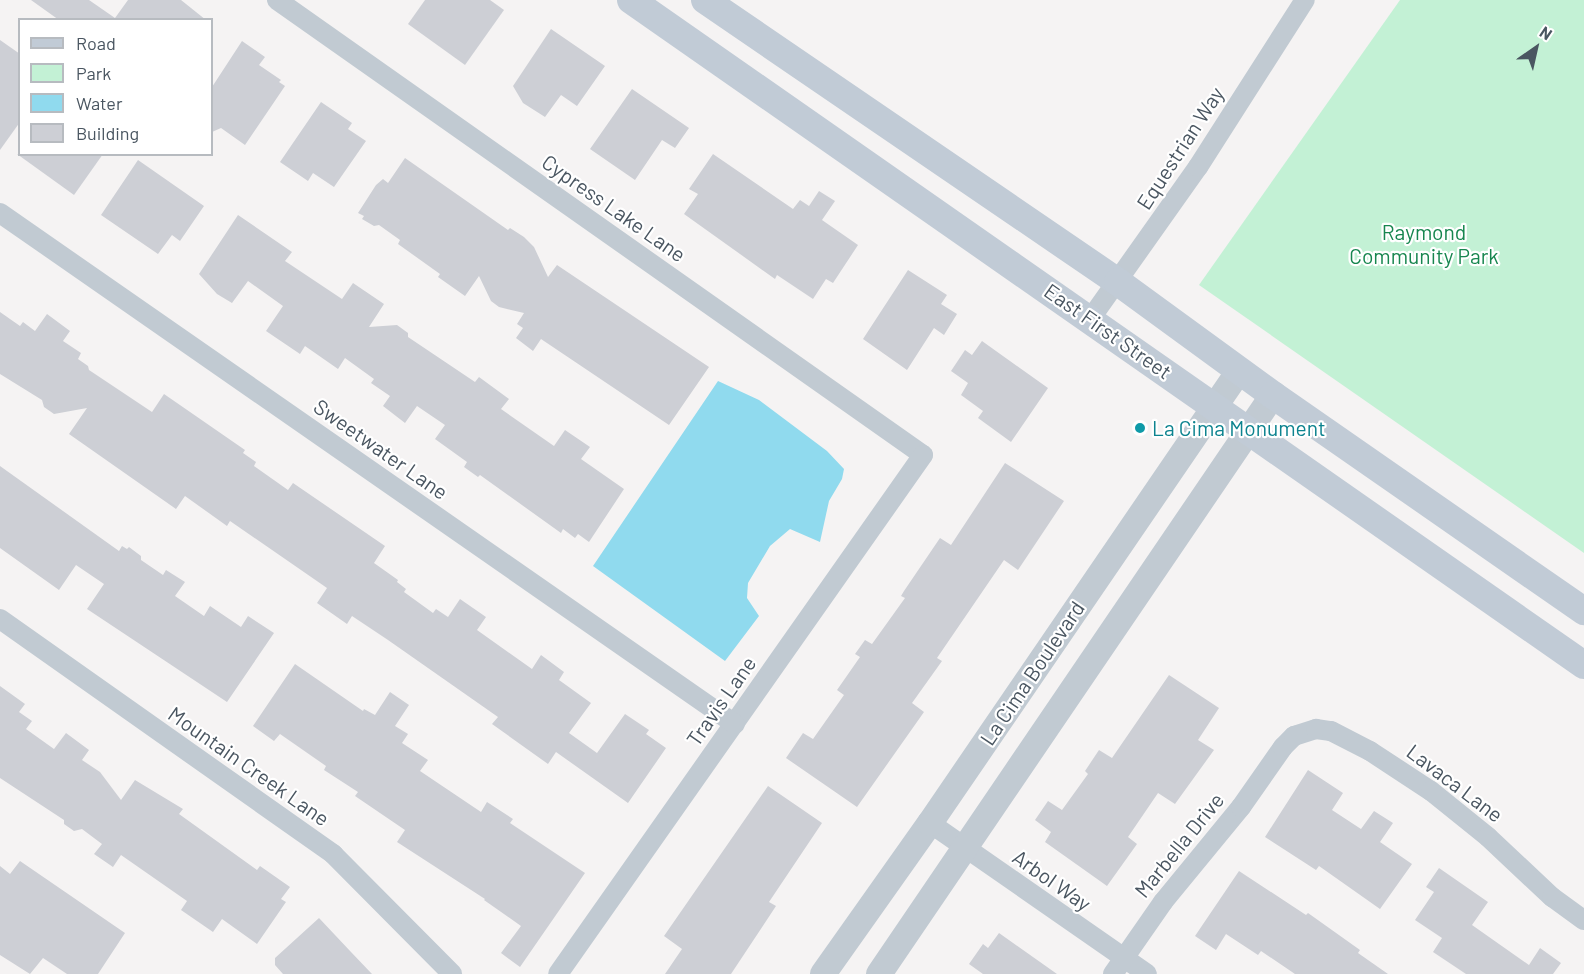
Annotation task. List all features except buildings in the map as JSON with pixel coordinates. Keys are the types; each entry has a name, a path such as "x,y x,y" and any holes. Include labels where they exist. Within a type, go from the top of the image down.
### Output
{"main road":[{"name":"East First Street","path":"631,0 1091,318 1249,432 1584,664"},
{"name":"East First Street","path":"705,0 1118,282 1239,371 1584,611"}],"street":[{"name":"Cypress Lake Lane","path":"277,0 923,455"},
{"name":"Equestrian Way","path":"1091,318 1198,168 1305,0"},
{"name":"Sweetwater Lane","path":"0,213 735,724"},
{"name":"La Cima Boulevard","path":"823,974 930,823 1239,371"},
{"name":"La Cima Boulevard","path":"879,974 1273,395"},
{"name":"Travis Lane","path":"558,974 923,455"},
{"name":"Mountain Creek Lane","path":"0,619 333,854 452,974"},
{"name":"Lavaca Lane","path":"1282,747 1301,733 1323,729 1371,751 1460,813 1533,880 1584,920"},
{"name":"Marbella Drive","path":"1118,967 1163,902 1241,807 1282,747"},
{"name":"Arbol Way","path":"930,823 965,847 1118,967 1147,974"}],"green space":[{"name":"Raymond Community Park","path":"1400,0 1584,0 1584,553 1199,285"}],"water":[{"path":"718,381 759,400 827,451 844,469 842,479 829,501 820,542 790,529 770,546 748,583 747,598 759,616 725,661 593,566"}],"place":[{"name":"La Cima Monument","path":"1140,428"}]}
